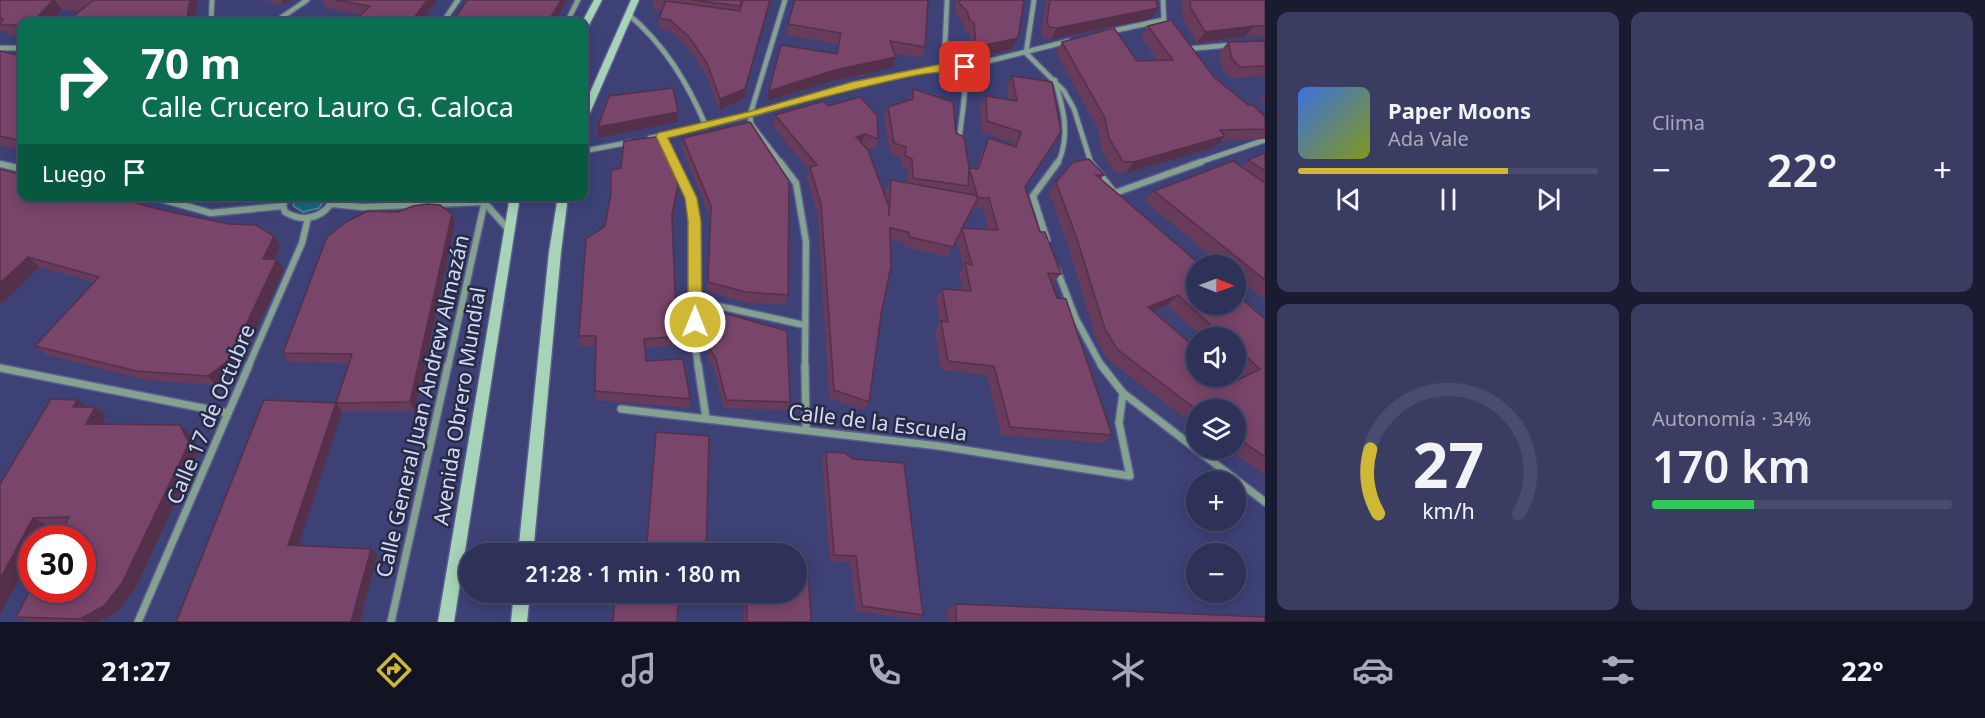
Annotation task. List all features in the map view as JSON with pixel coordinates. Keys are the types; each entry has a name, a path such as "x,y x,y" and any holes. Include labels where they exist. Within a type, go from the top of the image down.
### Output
{"main road":[{"path":"588,19 598,0"},
{"path":"588,106 634,0"},
{"name":"Avenida Obrero Mundial","path":"446,622 514,201"},
{"path":"526,543 555,252 562,201"},
{"path":"519,622 521,603"}],"street":[{"path":"211,18 212,0"},
{"path":"281,18 307,0"},
{"path":"446,18 458,0"},
{"path":"569,18 578,0"},
{"path":"785,0 750,115 751,124 796,183 806,242 804,325 806,429"},
{"path":"945,44 947,0"},
{"path":"1026,53 1034,0"},
{"path":"1163,0 1163,20 1170,28"},
{"path":"628,14 646,27 663,45 692,92 706,126"},
{"path":"1096,35 1163,20"},
{"path":"588,150 706,126 852,85 942,67 965,67 1074,39"},
{"path":"1181,42 1191,56"},
{"path":"1186,49 1240,45"},
{"path":"0,48 18,48"},
{"path":"1026,53 1064,91 1074,108 1090,162 1122,199"},
{"path":"958,154 962,107 967,90 965,67"},
{"path":"1049,246 1034,196 1053,174 1063,156 1066,136 1055,80"},
{"path":"662,136 691,198 694,221 695,344 705,418"},
{"path":"1115,193 1265,140"},
{"path":"1210,159 1220,165"},
{"path":"0,164 18,168"},
{"path":"168,201 211,213 283,206"},
{"path":"283,206 284,201"},
{"path":"283,206 290,216 308,218 321,214 333,201"},
{"path":"332,204 362,207 454,201"},
{"name":"Calle General Juan Andrew Almazán","path":"391,622 485,201"},
{"path":"487,201 509,230"},
{"name":"Calle 17 de Octubre","path":"138,622 302,243 308,218"},
{"path":"1057,268 1085,340 1104,374 1123,393 1265,502"},
{"path":"696,301 804,325"},
{"path":"0,368 228,413"},
{"name":"Calle de la Escuela","path":"621,409 939,446 1130,476 1119,423 1123,393"}],"water":[{"path":"295,201 323,201 319,208 303,212 293,206"}],"building":[{"path":"0,0 53,0 37,18 18,18 18,25 0,25 3,19 0,19"},
{"path":"94,0 190,0 187,18 71,18"},
{"path":"336,0 427,0 414,18 357,18 370,6"},
{"path":"467,0 561,0 550,18 455,18"},
{"path":"693,0 742,0 740,6"},
{"path":"743,0 770,0 745,89 720,99 707,63 689,37 670,20 659,18 666,1 740,11"},
{"path":"795,0 928,0 925,47 890,41 896,57 835,70 769,91 781,45 837,54 841,33 788,24"},
{"path":"960,0 1024,0 1018,38 976,47 974,23 970,21 967,11 959,3"},
{"path":"1050,0 1156,0 1158,8 1057,28 1049,27 1047,22"},
{"path":"1190,0 1265,0 1265,26 1205,32 1191,8"},
{"path":"1171,20 1214,77 1248,105 1253,105 1265,117 1265,129 1220,130 1225,136 1134,162 1123,162 1109,138 1105,118 1062,42 1114,28 1137,61 1173,60 1148,26"},
{"path":"1265,41 1265,66 1240,67 1232,59 1228,42"},
{"path":"0,51 18,55 18,140 0,136"},
{"path":"1012,76 1052,82 1061,132 1025,187 1040,232 1045,232 1061,274 1048,273 1057,298 1066,299 1112,435 1010,427 994,366 948,361 941,321 948,322 942,289 971,291 965,263 972,265 962,229 953,247 910,237 908,232 890,228 891,266 881,315 869,402 834,390 821,204 810,167 817,165 775,115 824,101 828,106 860,97 877,115 878,139 865,134 856,137 868,150 889,207 889,216 891,180 974,195 978,198 969,168 978,169 989,138 1016,147 1021,132 987,121 986,96 1017,101","holes":["978,198 989,198 998,230 962,228"]},
{"path":"673,88 678,112 598,127 609,96"},
{"path":"913,89 953,102 956,133 964,137 969,168 968,186 913,178 912,159 905,155 906,147 894,143 888,107 913,99"},
{"path":"750,122 789,181 788,295 746,292 708,282 711,206 683,138"},
{"path":"663,136 678,185 672,215 675,293 681,336 644,339 646,361 683,359 690,399 595,391 596,336 579,336 586,239 605,226 611,194 611,170 621,168 624,141"},
{"path":"1265,153 1265,171 1248,160"},
{"path":"1089,159 1104,175 1096,175 1189,255 1186,255 1186,302 1178,295 1148,307 1186,340 1186,387 1246,387 1246,376 1260,369 1246,356 1246,327 1213,327 1200,315 1246,315 1246,303 1265,319 1265,457 1246,444 1246,399 1186,399 1186,402 1117,349 1105,329 1077,239 1056,182 1073,162"},
{"path":"1233,161 1265,183 1265,280 1246,265 1246,255 1234,255 1154,191"},
{"path":"0,169 18,174 18,201 129,201 229,224 256,225 274,236 263,259 277,259 229,360 208,376 136,371 35,346 99,277 28,257 0,283"},
{"path":"427,204 440,205 452,214 410,402 336,403 352,354 283,353 327,237 346,222 368,211 398,212"},
{"path":"707,308 787,331 790,402 726,400 716,359 710,349"},
{"path":"51,399 77,400 73,407 95,407 86,424 180,425 189,443 122,583 104,606 80,619 16,617 23,603 96,603 96,525 65,525 69,517 33,518 29,525 18,525 18,546 0,579 0,484"},
{"path":"264,400 336,403 288,545 371,549 351,622 176,622"},
{"path":"656,432 709,436 706,543 647,543"},
{"path":"826,452 845,453 853,459 904,463 923,615 862,606 856,556 834,555"},
{"path":"808,563 811,622 747,622 747,603 807,603"},
{"path":"615,603 678,604 677,622 613,622"},
{"path":"956,604 1265,617 1265,622 956,622"}],"route":[{"path":"695,322 694,221 691,198 662,136 750,115 852,85 942,67 965,67"}]}
